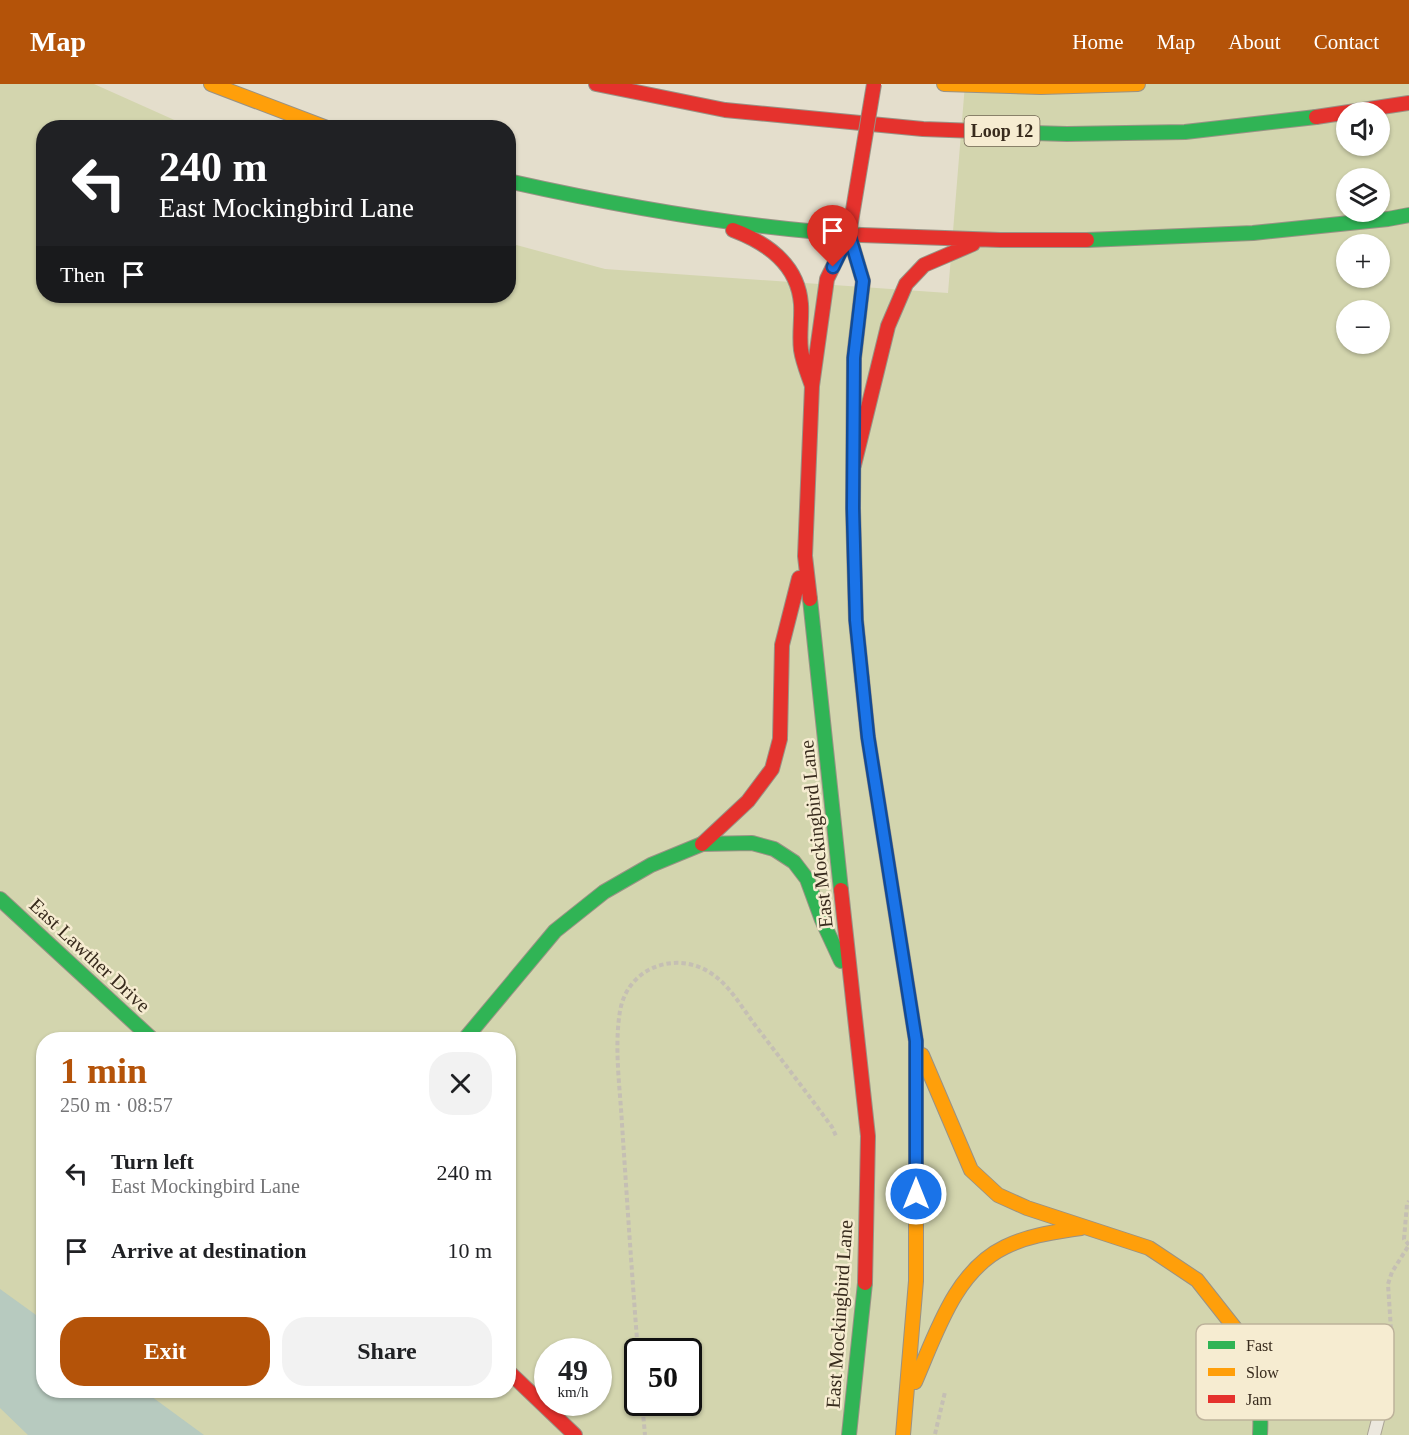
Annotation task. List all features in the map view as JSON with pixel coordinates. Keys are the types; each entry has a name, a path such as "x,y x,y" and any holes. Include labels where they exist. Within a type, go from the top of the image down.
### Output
{"main road":[{"path":"211,84 306,120"},
{"name":"Loop 12","path":"596,84 725,110 922,129 1066,134 1185,132 1293,120 1409,103"},
{"name":"East Mockingbird Lane","path":"849,1435 866,1273 868,1136 805,556 812,386 827,279 849,234 874,84"},
{"path":"944,84 1092,87 1138,84"},
{"path":"516,183 595,201 697,217 849,234 988,239 1102,239 1251,233 1409,215"},
{"path":"697,217 755,238 779,254 794,273 801,301 801,350 812,386"},
{"name":"East Mockingbird Lane","path":"849,234 863,281 854,358 853,508 856,620 868,737 916,1041 916,1281 903,1435"},
{"path":"854,465 888,326 906,284 924,265 988,239"},
{"path":"471,1032 555,931 604,892 651,865 702,844 748,801 772,768 780,739 782,645 805,556"},
{"path":"702,844 752,843 774,849 794,862 807,879 822,920 852,986"},
{"name":"East Lawther Drive","path":"0,900 144,1032"},
{"path":"916,1041 971,1170 998,1195 1027,1208 1149,1248 1197,1280 1232,1324"},
{"path":"906,1402 948,1310 969,1274 996,1251 1032,1237 1086,1227"},
{"path":"516,1379 575,1435"},
{"path":"1260,1435 1261,1420"}],"lane":[{"path":"1374,1435 1378,1420"}],"path":[{"path":"637,1338 618,1040 620,1009 626,993 638,977 653,967 675,961 699,965 717,976 832,1127 839,1142"},
{"path":"1391,1324 1388,1284 1392,1272 1409,1245 1404,1239 1409,1201"},
{"path":"935,1435 945,1391"},
{"path":"643,1416 645,1435"}],"green space":[{"path":"0,84 94,84 174,120 36,120 36,303 516,303 516,245 605,269 948,293 965,84 1409,84 1409,1435 0,1435"}],"shaded area":[{"path":"0,1289 36,1315 36,1398 154,1398 204,1435 28,1435 0,1408"}],"traffic: fast":[{"path":"1003,132 1067,134 1185,132 1316,117"},
{"path":"516,183 727,222 861,235"},
{"path":"1087,240 1253,233 1409,215"},
{"path":"810,599 841,890"},
{"path":"471,1032 555,931 604,892 651,865 702,844 752,843 774,849 794,862 807,879 822,920 841,961"},
{"path":"0,899 144,1032"},
{"path":"849,1435 865,1283"},
{"path":"1260,1420 1260,1435"}],"traffic: slow":[{"path":"211,84 306,120"},
{"path":"944,84 1041,87 1138,84"},
{"path":"849,234 863,281 854,358 853,508 856,620 862,679"},
{"path":"922,1055 971,1170 998,1195 1027,1208 1149,1248 1197,1280 1232,1324"},
{"path":"903,1435 916,1281 916,1123"},
{"path":"915,1382 949,1306 973,1271 988,1258 1014,1243 1081,1228"}],"traffic: jam":[{"path":"596,84 725,110 923,129 1003,132"},
{"path":"849,234 874,84"},
{"path":"1316,117 1409,103"},
{"path":"733,230 758,241 769,249 779,257 794,277 801,304 801,350 812,386"},
{"path":"810,599 805,556 812,386 827,279 849,234"},
{"path":"861,235 1000,240 1087,240"},
{"path":"854,465 888,326 906,284 924,265 973,244"},
{"path":"702,844 748,801 772,769 780,739 782,645 799,578"},
{"path":"862,679 868,737 916,1041 916,1123"},
{"path":"841,890 868,1136 865,1283"},
{"path":"516,1379 575,1435"}],"route":[{"path":"833,267 849,234 863,281 854,358 853,508 856,620 868,737 916,1041 916,1194"}]}
